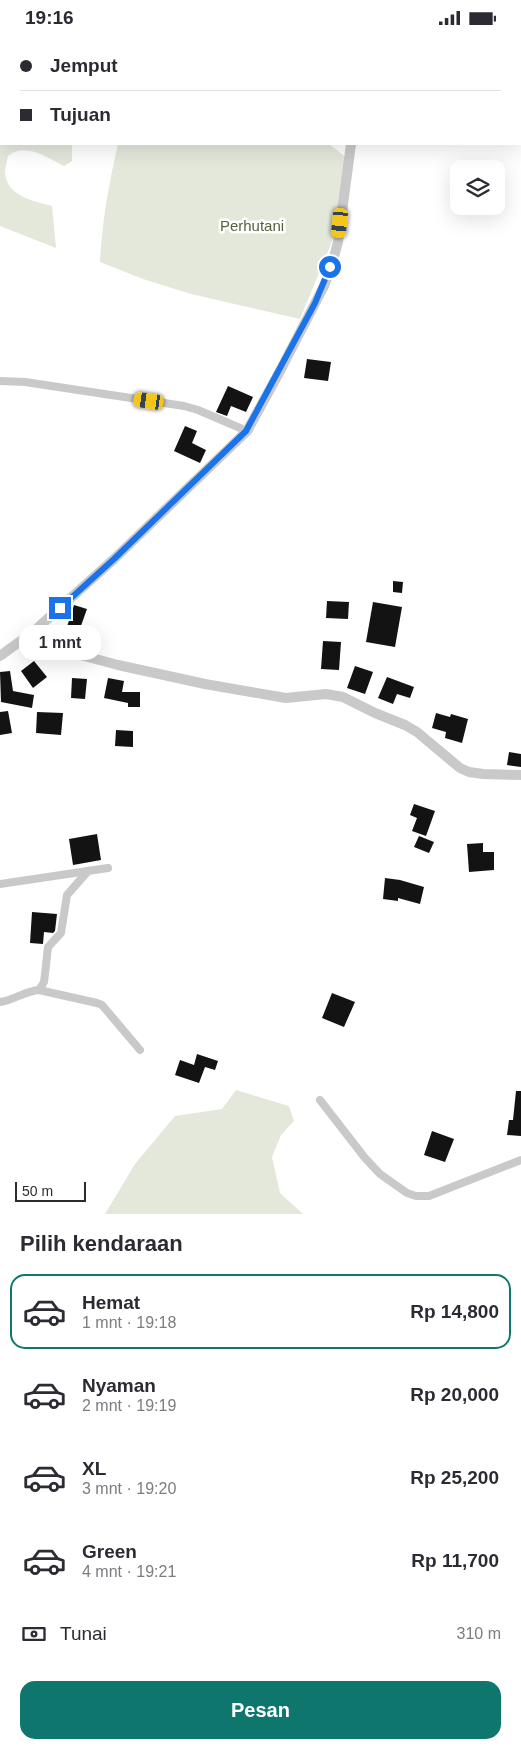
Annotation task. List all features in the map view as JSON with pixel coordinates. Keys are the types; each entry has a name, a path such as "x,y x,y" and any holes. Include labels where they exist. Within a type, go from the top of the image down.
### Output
{"street":[{"path":"0,656 33,632 114,559 246,431 280,371 324,286 338,242 351,145"},
{"path":"0,381 25,382 184,406 198,410 246,431"},
{"path":"33,632 77,654 118,665 286,698 326,694 343,697 417,732 460,768 469,772 521,775"},
{"path":"0,883 108,869"},
{"path":"39,990 46,974 48,947 61,933 67,895 88,871"},
{"path":"0,1001 13,999 39,990 97,1003 102,1005 140,1050"},
{"path":"320,1100 365,1158 380,1174 408,1193 416,1196 429,1195 521,1160"}],"green space":[{"path":"0,145 72,145 72,161 64,166 36,152 21,150 8,156 5,169 7,181 16,192 29,199 52,206 56,248 0,226"},
{"name":"Perhutani","path":"118,145 330,145 347,158 336,232 300,319 191,294 143,279 100,262 106,202"},
{"path":"236,1090 289,1106 294,1121 281,1135 272,1157 280,1193 303,1214 105,1214 135,1164 175,1116 222,1109"}],"building":[{"path":"307,359 331,362 328,381 304,378"},
{"path":"228,386 253,397 246,412 231,406 227,416 216,412"},
{"path":"185,426 197,431 192,443 206,450 200,463 174,451"},
{"path":"393,581 403,582 402,593 393,592"},
{"path":"327,601 349,602 348,619 326,618"},
{"path":"373,602 402,607 395,647 366,642"},
{"path":"74,605 87,609 77,637 65,633"},
{"path":"323,641 341,642 339,670 321,669"},
{"path":"34,661 47,677 33,688 21,671"},
{"path":"355,666 373,672 365,694 347,688"},
{"path":"10,671 13,691 34,695 32,708 1,702 0,672"},
{"path":"387,677 414,687 410,698 397,694 393,704 378,698"},
{"path":"72,678 87,679 85,699 71,698"},
{"path":"108,678 124,681 122,692 140,692 140,707 128,707 128,703 104,698"},
{"path":"8,711 12,733 0,735 0,712"},
{"path":"37,712 63,713 61,735 36,733"},
{"path":"436,713 450,717 451,714 468,719 462,743 445,738 446,732 432,728"},
{"path":"116,730 133,731 133,747 115,746"},
{"path":"509,752 521,754 521,767 507,765"},
{"path":"414,804 435,811 426,836 412,831 417,818 410,815"},
{"path":"97,834 101,860 73,865 69,839"},
{"path":"419,836 434,842 429,853 414,847"},
{"path":"483,843 483,852 494,852 494,870 469,872 467,844"},
{"path":"385,878 424,887 420,904 398,898 398,901 383,899"},
{"path":"32,912 57,914 55,931 53,933 44,932 43,944 30,943"},
{"path":"332,993 355,1002 344,1027 322,1018"},
{"path":"197,1054 218,1061 215,1070 205,1067 199,1083 175,1075 180,1060 194,1065"},
{"path":"516,1091 521,1091 521,1136 507,1135 509,1120 513,1120"},
{"path":"432,1131 454,1139 445,1162 424,1155"}],"route":[{"path":"60,608 114,559 246,431 280,371 324,286 330,267"}]}
